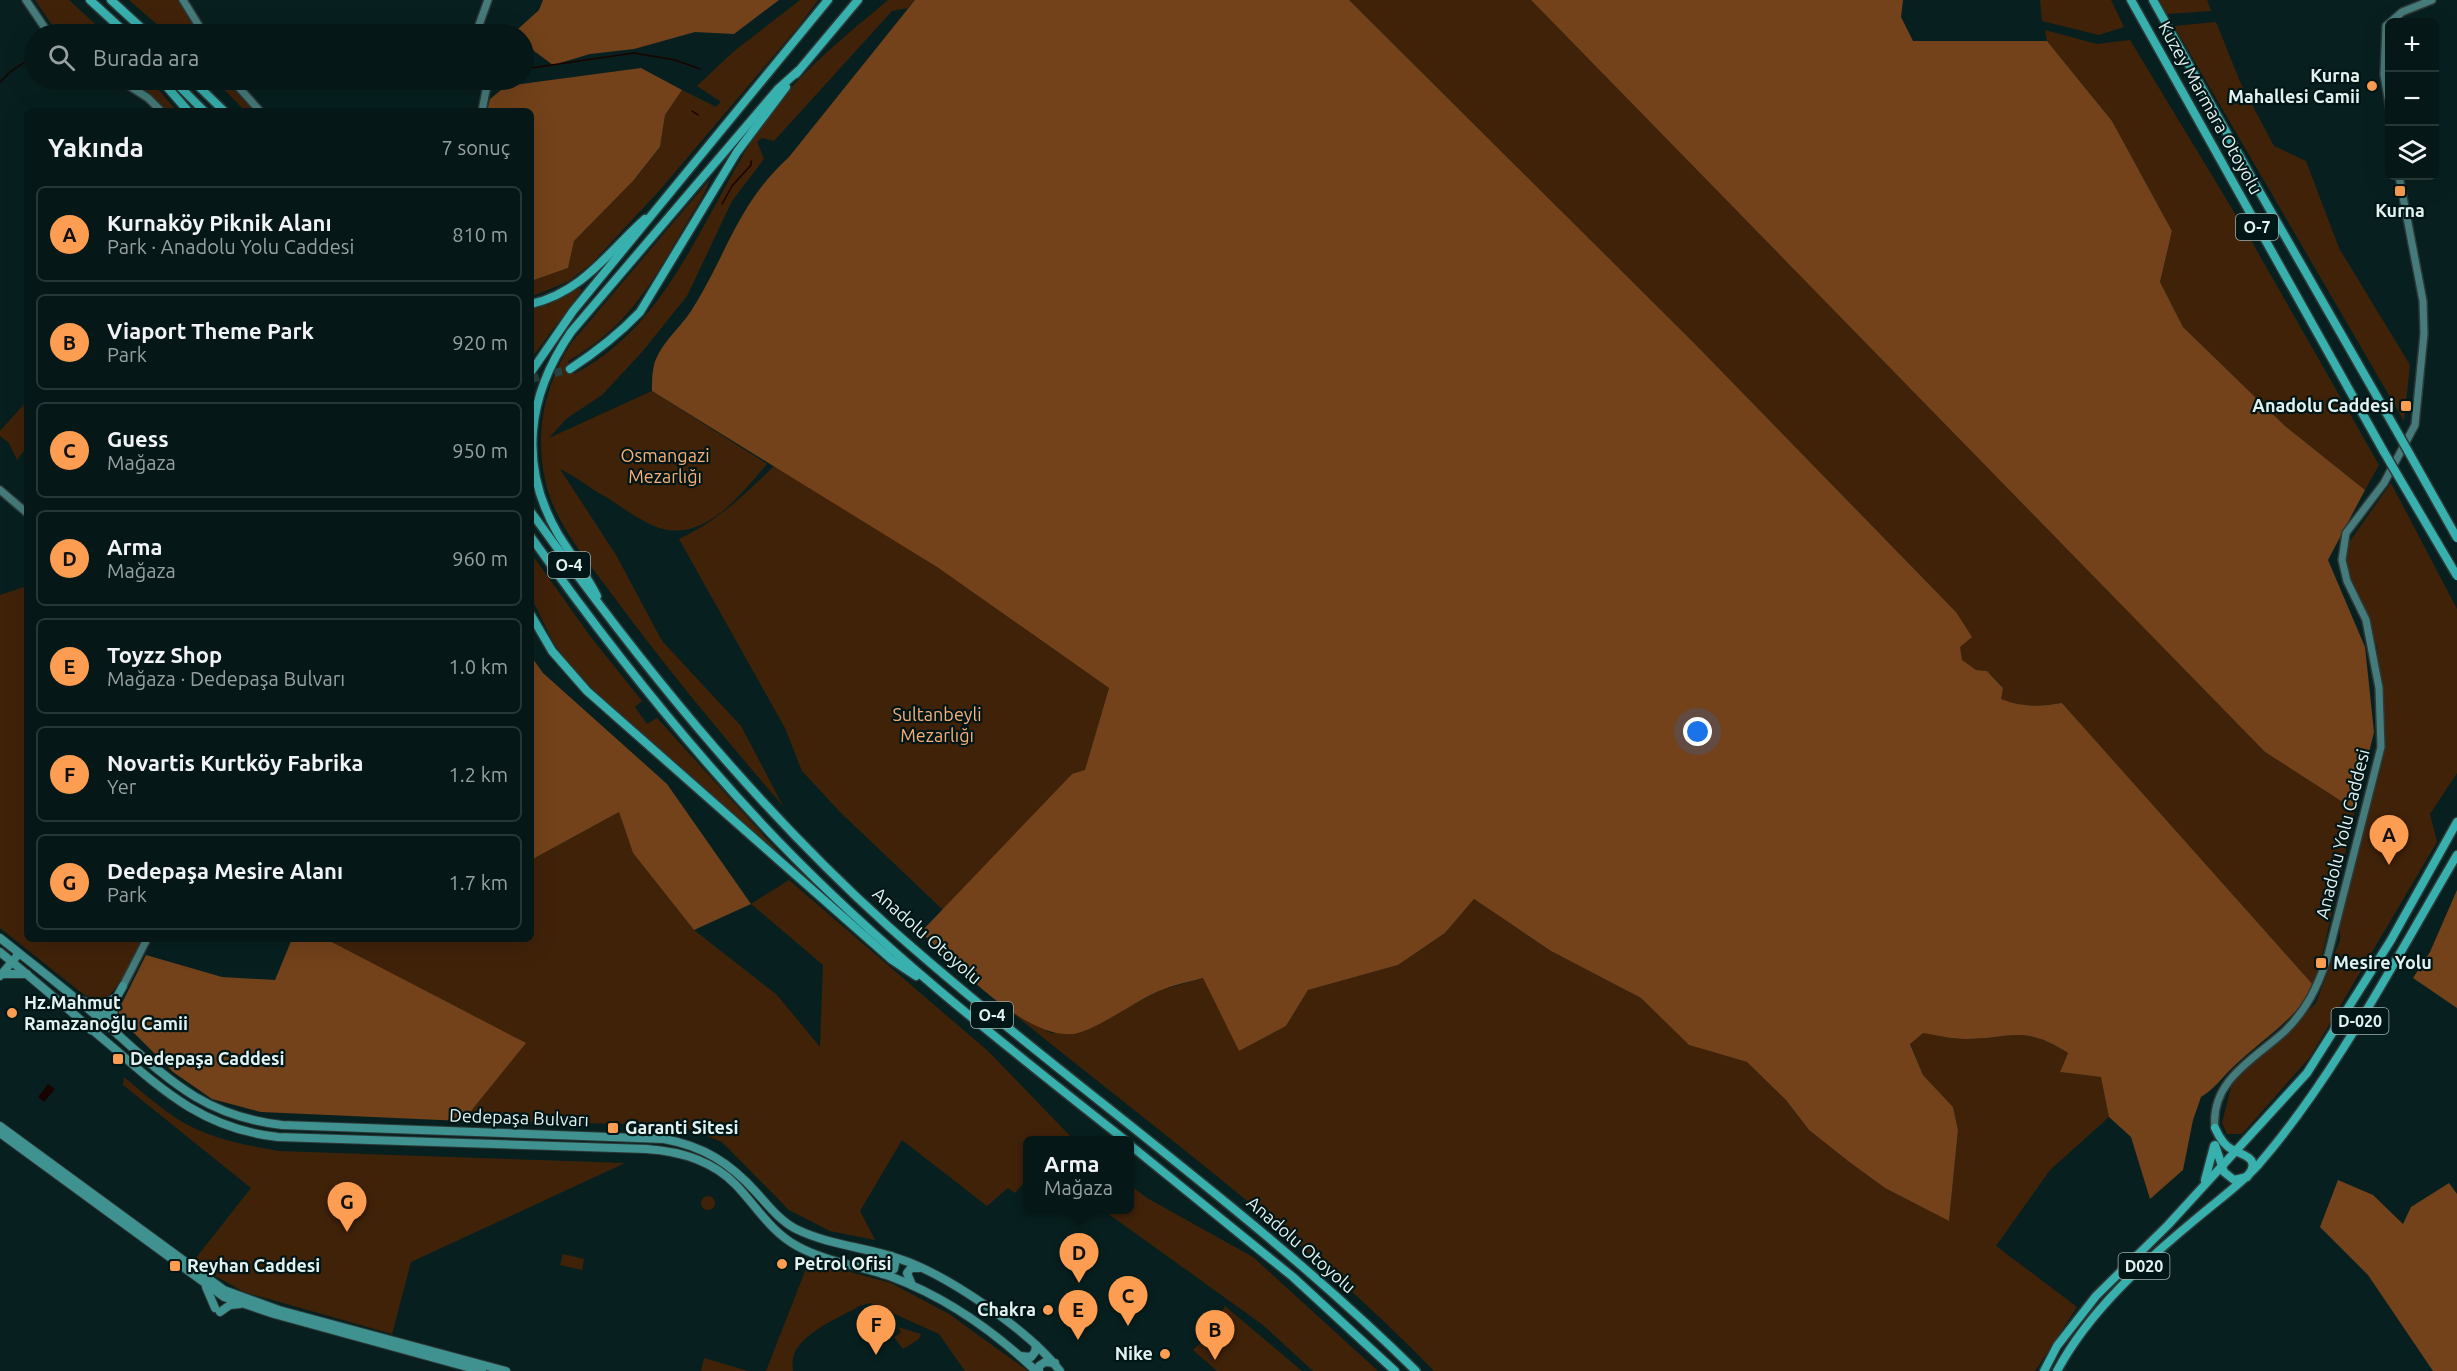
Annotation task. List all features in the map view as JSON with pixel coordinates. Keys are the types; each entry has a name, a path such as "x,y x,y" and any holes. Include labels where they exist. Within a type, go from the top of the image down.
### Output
{"highway":[{"path":"90,0 117,24"},
{"path":"111,0 137,24"},
{"path":"534,368 573,311 828,0"},
{"path":"570,369 596,353 621,333 640,312 738,152 798,71 858,0"},
{"name":"Kuzey Marmara Otoyolu","path":"2131,0 2384,452 2457,576"},
{"name":"Kuzey Marmara Otoyolu","path":"2153,0 2457,538"},
{"path":"534,422 535,406 540,389 556,354 571,332 778,89 798,71"},
{"path":"170,90 185,108"},
{"path":"183,90 201,108"},
{"path":"202,90 221,108"},
{"path":"534,303 547,300 572,287 604,262 654,211"},
{"path":"534,465 540,496 558,534 586,574 608,618"},
{"name":"Anadolu Otoyolu","path":"534,516 608,618 707,742 849,890 997,1019 1246,1219 1321,1283 1416,1371"},
{"name":"Anadolu Otoyolu","path":"534,541 623,661 687,740 747,807 861,922 947,997 1120,1136"},
{"path":"534,620 552,651 587,691 892,960 947,997"},
{"path":"2223,1163 2307,1073 2338,1028 2456,823"},
{"name":"D-020","path":"2247,1177 2296,1114 2355,1028 2457,855"},
{"path":"2202,1186 2215,1145 2216,1128"},
{"path":"2215,1145 2223,1163 2224,1172 2230,1178 2239,1180 2247,1177 2252,1168 2250,1159 2244,1153 2235,1151 2219,1137 2216,1128"},
{"name":"Anadolu Otoyolu","path":"1134,1148 1293,1277 1395,1371"},
{"name":"D020","path":"2044,1371 2057,1346 2096,1296 2168,1225 2223,1163"},
{"name":"D020","path":"2057,1371 2070,1346 2115,1294 2163,1247 2247,1177"}],"main road":[{"name":"Dedepaşa Bulvarı","path":"0,938 101,1019 185,1092 214,1107 254,1121 282,1125 664,1139 689,1144 717,1156 773,1211 795,1228 821,1239 891,1256 921,1268 966,1293 1036,1345 1060,1371"},
{"path":"0,964 6,957 17,952"},
{"name":"Dedepaşa Bulvarı","path":"6,957 159,1087 188,1108 218,1123 263,1135 646,1149 684,1154 719,1171 736,1185 762,1217 797,1246 912,1285 954,1308 1038,1371"},
{"path":"6,957 1,975 27,974"},
{"path":"92,1030 123,986"},
{"path":"75,1000 100,1005 113,1002"},
{"path":"113,1002 113,1017 118,1035"},
{"path":"0,1126 222,1293 506,1371"},
{"path":"0,1133 201,1281 243,1304 482,1371"},
{"path":"882,1274 894,1269 895,1264 891,1256"},
{"path":"912,1285 907,1273 911,1268 921,1268"},
{"path":"201,1281 218,1310"},
{"path":"218,1310 222,1293"},
{"path":"218,1310 230,1305 243,1304"},
{"path":"1020,1356 1034,1355 1036,1345"},
{"path":"1038,1371 1039,1366 1045,1362 1054,1363"}],"street":[{"path":"26,0 42,24"},
{"path":"183,0 198,24"},
{"path":"479,24 488,0"},
{"path":"2385,81 2386,26 2402,12 2432,0"},
{"path":"136,90 158,108"},
{"path":"241,90 257,108"},
{"path":"483,108 486,90"},
{"name":"Anadolu Yolu Caddesi","path":"2216,1128 2216,1108 2226,1083 2249,1059 2286,1030 2316,993 2327,959 2381,747 2379,688 2366,620 2347,582 2342,560 2346,533 2384,483 2415,425 2424,333 2423,301 2400,180"},
{"path":"0,490 24,510"},
{"path":"123,986 145,942"}],"green space":[{"path":"35,0 69,0 95,24 51,24"},
{"path":"129,0 178,0 193,24 157,24"},
{"path":"800,0 818,0 799,26 659,191 592,263 569,281 534,296 534,280 568,268 574,241 633,181 660,148 665,115 682,90 716,107 721,102 697,86 733,52"},
{"name":"Osmangazi Mezarlığı","path":"888,0 915,0 908,8 892,11 774,141 762,138 757,142 764,159 732,201 687,296 642,352 602,395 566,419 549,438 652,391 767,464 735,500 709,521 679,531 663,529 647,522 560,469 616,555 662,641 741,726 783,806 650,645 565,529 547,488 543,469 541,430 548,393 562,358 572,342 710,179 701,199 647,289 606,334 568,361 574,374 609,351 638,324 664,292 686,257 748,147 770,113 810,68"},
{"path":"1349,0 1531,0 2265,752 2355,810 2315,987 2062,703 2031,706 2000,699 2003,687 1987,671 1976,670 1961,660 1956,612 1694,343"},
{"path":"2040,0 2111,0 2124,27 2099,35 2042,21"},
{"path":"2159,0 2207,0 2211,11 2167,14"},
{"path":"2216,22 2241,84 2274,146 2306,161 2339,248 2410,365 2404,421 2174,26"},
{"path":"2045,30 2097,44 2130,40 2248,235 2379,465 2365,490 2285,426 2183,327 2160,282 2172,231 2112,121 2047,41"},
{"path":"146,90 159,90 174,108 165,108"},
{"path":"225,90 234,90 251,108 242,108"},
{"path":"579,288 582,290 534,355 534,308 548,305"},
{"path":"24,404 24,451 17,460 9,443 0,436 0,431"},
{"name":"Sultanbeyli Mezarlığı","path":"778,462 937,567 1109,688 1085,771 1072,774 943,910 840,812 802,771 785,728 679,539 720,514 744,495"},
{"path":"2391,483 2457,609 2457,773 2430,814 2437,842 2310,1057 2242,1134 2227,1134 2222,1123 2232,1083 2316,1003 2340,940 2340,925 2377,780 2382,712 2377,647 2345,580 2340,555"},
{"path":"534,557 590,636 642,701 635,707 647,724 657,718 785,859 605,701 575,671 554,644 534,603"},
{"path":"24,587 24,942 141,942 119,984 113,992 100,1000 83,994 0,928 0,595"},
{"path":"619,812 633,853 694,930 777,995 820,1047 823,965 751,904 789,880 989,1052 1070,1136 1023,1136 1023,1184 1015,1193 1008,1188 987,1206 902,1140 860,1211 875,1240 830,1231 789,1210 722,1142 679,1125 463,1121 525,1043 332,942 534,942 534,858"},
{"path":"1474,899 1551,951 1641,998 1689,1045 1747,1062 1786,1100 1809,1130 1848,1161 1885,1188 1949,1221 1958,1130 1953,1107 1923,1075 1910,1043 1923,1032 1960,1039 2028,1036 2052,1044 2068,1053 2060,1072 2102,1077 2109,1117 2050,1170 1996,1246 2077,1307 2035,1371 1434,1371 1333,1274 1227,1184 1009,1010 1051,1033 1078,1033 1161,990 1204,978 1239,1051 1286,1026 1308,990 1398,965 1445,933"},
{"path":"124,1077 176,1118 200,1131 226,1140 279,1151 625,1163 411,1262 392,1334 244,1292 192,1263 251,1188 123,1085"},
{"path":"1134,1188 1147,1198 1253,1257 1378,1371 1313,1371 1263,1325 1109,1214 1134,1214"},
{"path":"705,1196 711,1196 715,1203 711,1210 705,1210 701,1206 701,1200"},
{"path":"563,1254 584,1259 582,1270 560,1265"},
{"path":"809,1261 891,1283 949,1314 1028,1371 965,1371 939,1334 870,1303 859,1306 826,1324 804,1339 793,1359 793,1371 766,1371"},
{"path":"1225,1306 1302,1371 1217,1371 1193,1350 1203,1341"},
{"path":"898,1327 921,1334 919,1339 903,1349 894,1337 901,1332"},
{"path":"704,1358 748,1371 701,1371"}],"shaded area":[{"path":"543,0 779,0 734,34 695,32 634,49 590,54 553,65 534,51 534,24 524,24 539,10"},
{"path":"915,0 1349,0 1694,343 1956,612 1972,637 1960,647 1962,660 1976,670 1987,671 2003,688 2001,699 2031,706 2062,703 2315,987 2286,1021 2201,1097 2193,1120 2183,1170 2150,1199 2131,1137 2109,1117 2101,1077 2060,1072 2068,1053 2052,1044 2017,1035 1965,1039 1923,1033 1910,1044 1923,1075 1953,1107 1958,1130 1949,1221 1885,1188 1848,1161 1809,1130 1786,1100 1747,1062 1689,1045 1641,998 1551,951 1474,899 1445,933 1398,965 1308,990 1286,1026 1239,1051 1203,978 1159,991 1087,1030 1078,1033 1059,1033 1038,1027 1016,1014 994,999 953,963 921,932 1072,774 1085,770 1109,688 937,567 652,391 654,366 659,352 691,311 757,193 789,157"},
{"path":"1531,0 1903,0 1901,17 1913,41 2047,41 2112,121 2172,231 2160,282 2183,327 2285,426 2365,490 2328,560 2365,647 2374,732 2355,810 2265,752"},
{"path":"641,68 682,90 665,115 660,147 633,181 574,241 568,268 534,280 534,108 488,108 490,99 501,90 534,90 534,82"},
{"path":"534,660 543,673 667,784 751,904 694,930 633,853 619,812 534,858"},
{"path":"2457,890 2457,1008 2413,978 2430,952"},
{"path":"291,942 332,942 526,1043 463,1121 261,1112 212,1099 173,1072 119,1018 119,1009 146,955 222,977 275,980"},
{"path":"48,1084 55,1089 44,1102 38,1097"},
{"path":"2338,1180 2373,1195 2403,1224 2411,1207 2449,1183 2457,1194 2457,1371 2433,1371 2368,1275 2320,1227"}],"waterway":[{"path":"534,68 634,53 675,60 700,69"},
{"path":"0,82 24,63"},
{"path":"692,111 698,115"},
{"path":"722,204 732,186 751,165 751,161"}],"tunnel":[{"path":"534,378 570,369"}],"place":[{"name":"Kurna Mahallesi Camii","path":"2372,86"},
{"name":"Kurna","path":"2400,191"},
{"name":"Anadolu Caddesi","path":"2406,406"},
{"name":"Kurnaköy Piknik Alanı","path":"2389,865"},
{"name":"Mesire Yolu","path":"2321,963"},
{"name":"Hz.Mahmut Ramazanoğlu Camii","path":"12,1013"},
{"name":"Dedepaşa Caddesi","path":"118,1059"},
{"name":"Garanti Sitesi","path":"613,1128"},
{"name":"Dedepaşa Mesire Alanı","path":"347,1232"},
{"name":"Petrol Ofisi","path":"782,1264"},
{"name":"Reyhan Caddesi","path":"175,1266"},
{"name":"Arma","path":"1079,1283"},
{"name":"Chakra","path":"1048,1310"},
{"name":"Guess","path":"1128,1326"},
{"name":"Toyzz Shop","path":"1078,1340"},
{"name":"Nike","path":"1165,1354"},
{"name":"Novartis Kurtköy Fabrika","path":"876,1355"},
{"name":"Viaport Theme Park","path":"1215,1360"}]}
